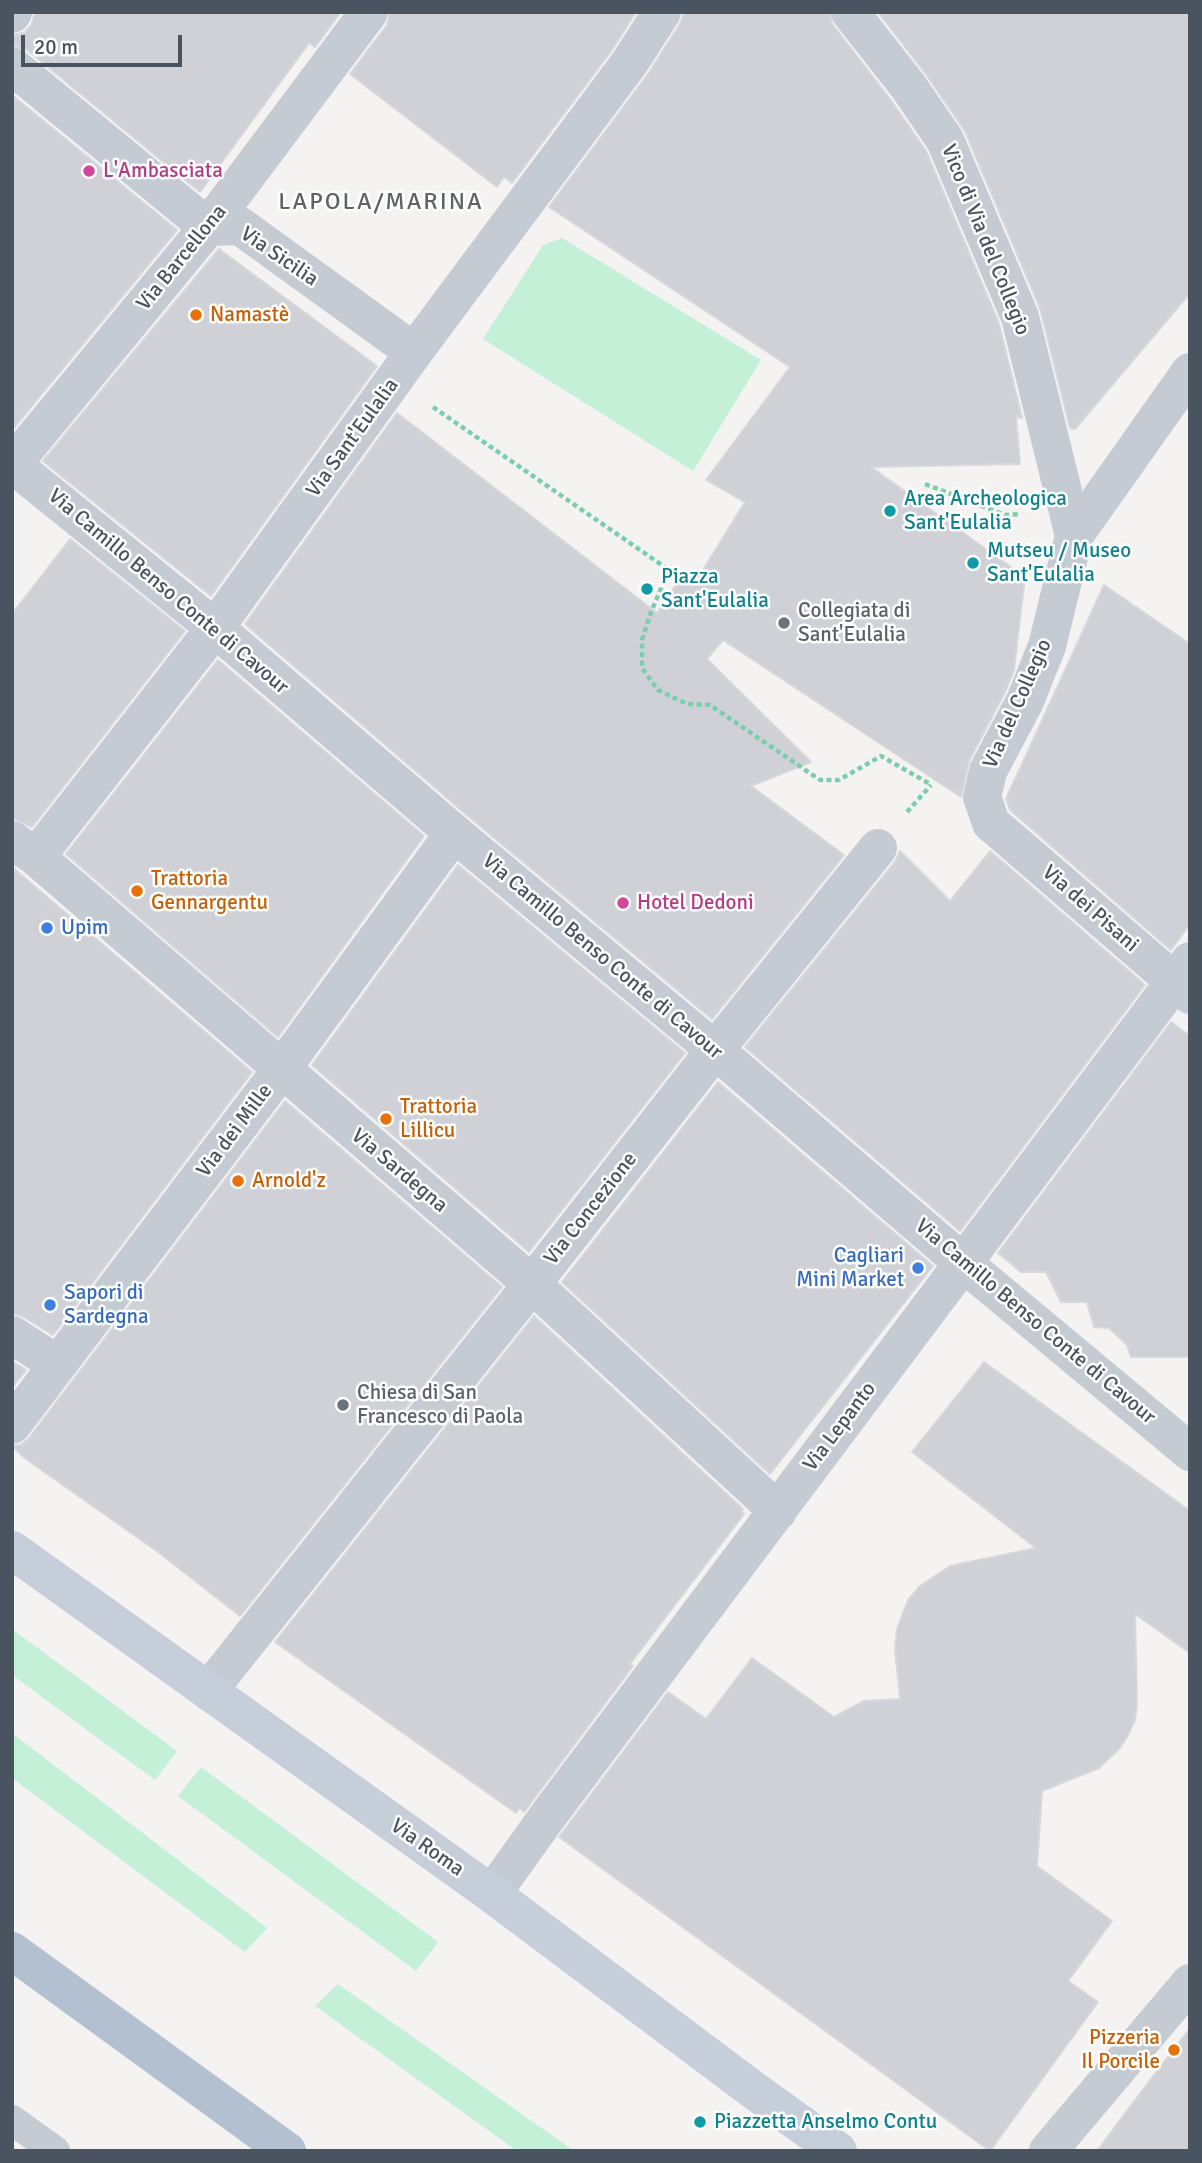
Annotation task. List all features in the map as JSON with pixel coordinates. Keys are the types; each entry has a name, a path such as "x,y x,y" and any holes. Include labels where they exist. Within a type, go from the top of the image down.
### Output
{"main road":[{"name":"Via Roma","path":"12,1550 492,1894 752,2090 838,2151"},
{"path":"12,1951 287,2151"}],"street":[{"name":"Via Barcellona","path":"12,464 208,227 369,12"},
{"name":"Via Sant'Eulalia","path":"24,849 215,628 630,62 662,12"},
{"name":"Vico di Via del Collegio","path":"850,12 908,86 945,140 1020,317 1071,524"},
{"name":"Via Sicilia","path":"12,66 208,227 240,226 404,367"},
{"name":"Via del Collegio","path":"991,823 982,797 988,771 1025,701 1047,646 1071,524 1190,372"},
{"name":"Via Camillo Benso Conte di Cavour","path":"12,464 215,628 962,1262 1188,1447"},
{"name":"Via dei Pisani","path":"991,823 1184,979"},
{"name":"Via dei Mille","path":"12,1425 281,1070 454,833"},
{"name":"Via Concezione","path":"208,1691 878,848"},
{"name":"Via Sardegna","path":"24,849 532,1284 778,1511"},
{"name":"Via Lepanto","path":"492,1894 962,1262 1184,979"},
{"path":"12,1335 57,1364"},
{"path":"1048,2151 1190,1983"}],"lane":[{"path":"12,2120 55,2151"}],"path":[{"path":"404,367 669,570 650,612 642,640 642,668 657,690 687,704 710,705 820,780 839,780 881,757 991,823"},
{"path":"925,484 1004,515 1071,524"},
{"path":"878,848 930,784"}],"green space":[{"path":"562,238 761,360 693,471 483,339 543,245"},
{"path":"12,1629 177,1751 155,1780 12,1675"},
{"path":"12,1733 267,1928 245,1952 12,1778"},
{"path":"201,1767 438,1942 416,1971 178,1796"},
{"path":"338,1984 574,2151 517,2151 315,2006"}],"building":[{"path":"35,12 341,12 315,47 309,43 200,192 26,49 12,45 12,36 25,32 32,24"},
{"path":"390,12 636,12 612,50 512,183 504,177 497,187 350,74 387,25"},
{"path":"684,12 829,12 833,25 926,151 999,324 1022,418 1016,417 1020,464 871,467 1025,577 1014,670 969,761 961,797 723,640 707,659 811,762 751,786 844,855 712,1019 468,816 245,624 397,413 657,613 686,570 698,578 745,502 706,480 790,367 549,207 648,74 680,24"},
{"path":"878,12 1190,12 1190,293 1075,429 1070,428 1040,308 965,131"},
{"path":"12,95 177,230 12,430"},
{"path":"219,249 377,366 211,596 43,461"},
{"path":"70,539 185,631 32,827 12,818 12,614"},
{"path":"1104,585 1190,644 1190,924 1171,950 1010,810 1006,799"},
{"path":"218,660 424,836 278,1037 66,854"},
{"path":"900,851 950,901 990,851 1145,985 960,1231 745,1047 895,862"},
{"path":"458,865 685,1053 529,1252 312,1065"},
{"path":"12,867 252,1072 53,1335 24,1317 12,1313"},
{"path":"1171,1022 1190,1036 1190,1357 1131,1357 1127,1345 1109,1328 1094,1327 1087,1302 1061,1302 1046,1272 1021,1272 998,1253"},
{"path":"718,1082 933,1266 770,1474 562,1282"},
{"path":"285,1101 502,1287 240,1616 158,1552 26,1459 12,1446 21,1445 29,1438"},
{"path":"534,1316 743,1509 741,1511 744,1514 630,1664 633,1666 524,1812 520,1808 516,1813 275,1642"},
{"path":"12,1361 26,1370 12,1388"},
{"path":"984,1362 1190,1511 1190,1653 1135,1614 1137,1704 1135,1720 1128,1735 1120,1748 1099,1768 1042,1791 1037,1866 1112,1921 1068,1981 1098,2002 990,2151 559,1837 668,1692 706,1719 752,1658 834,1717 864,1701 900,1699 895,1649 897,1629 908,1600 920,1586 950,1566 1036,1548 912,1452"},
{"path":"1190,2028 1190,2151 1097,2151 1132,2104"}],"place":[{"name":"L'Ambasciata","path":"89,171"},
{"name":"Namastè","path":"196,315"},
{"name":"Area Archeologica Sant'Eulalia","path":"890,511"},
{"name":"Mutseu / Museo Sant'Eulalia","path":"973,563"},
{"name":"Piazza Sant'Eulalia","path":"647,589"},
{"name":"Collegiata di Sant'Eulalia","path":"784,623"},
{"name":"Trattoria Gennargentu","path":"137,891"},
{"name":"Hotel Dedoni","path":"623,903"},
{"name":"Upim","path":"47,928"},
{"name":"Trattoria Lillicu","path":"386,1119"},
{"name":"Arnold'z","path":"238,1181"},
{"name":"Cagliari Mini Market","path":"918,1268"},
{"name":"Sapori di Sardegna","path":"50,1305"},
{"name":"Chiesa di San Francesco di Paola","path":"343,1405"},
{"name":"Pizzeria Il Porcile","path":"1174,2050"},
{"name":"Piazzetta Anselmo Contu","path":"700,2122"}],"district":[{"name":"LAPOLA/MARINA","path":"381,203"}]}
